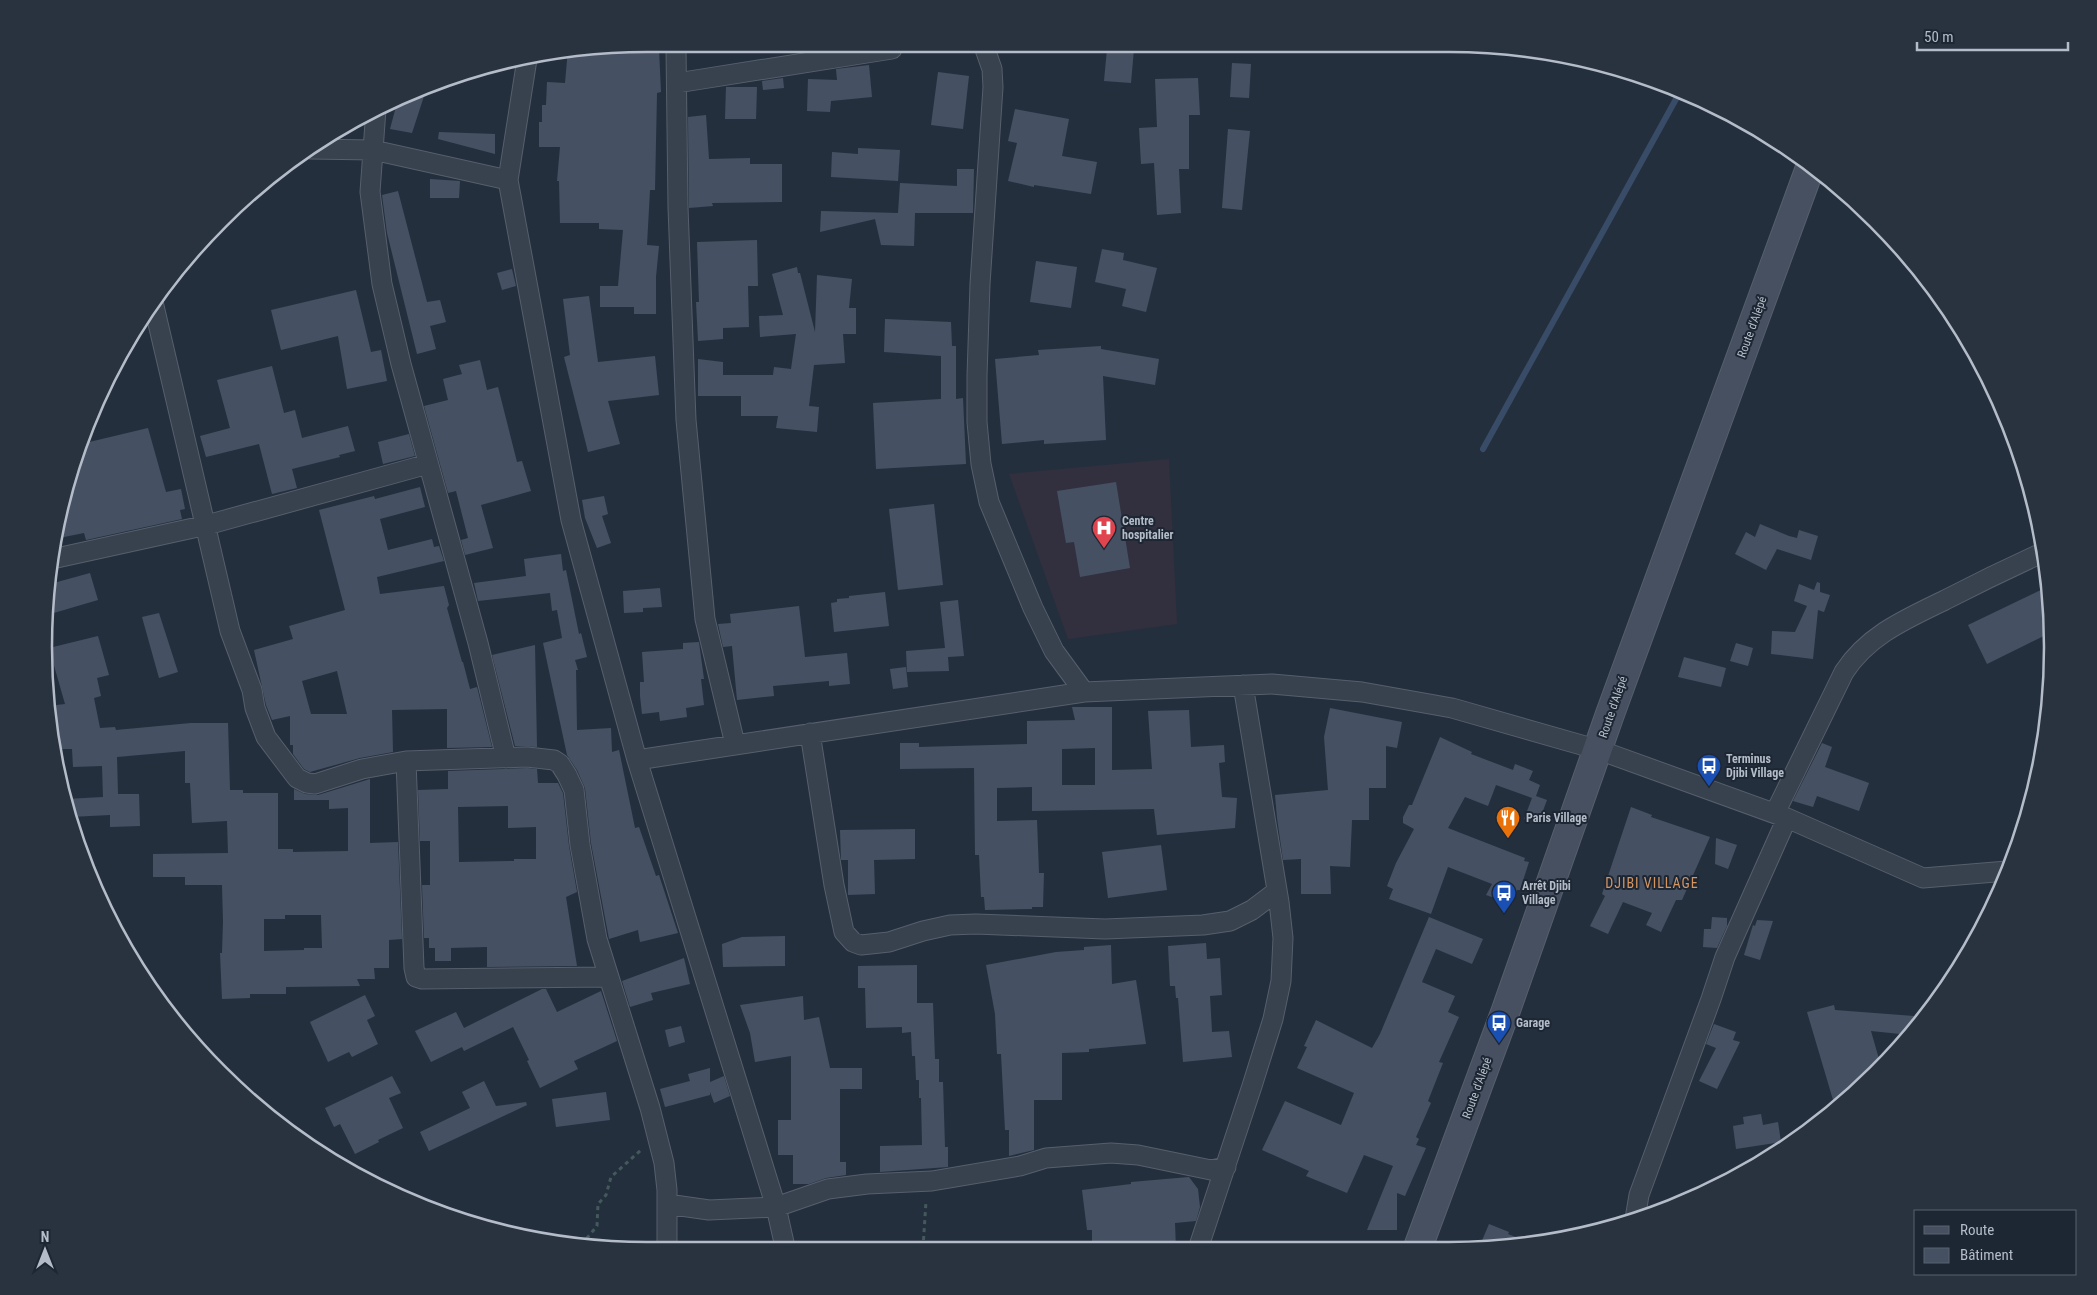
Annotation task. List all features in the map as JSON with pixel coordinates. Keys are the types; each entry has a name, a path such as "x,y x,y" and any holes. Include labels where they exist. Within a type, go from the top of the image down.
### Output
{"main road":[{"name":"Route d'Alépé","path":"1420,1242 1506,1010 1598,750 1808,172"}],"street":[{"path":"676,52 678,208 686,420 705,619 735,744"},
{"path":"677,84 874,52"},
{"path":"986,52 992,69 993,87 980,284 977,376 976,422 981,464 989,502 1033,608 1054,651 1084,692"},
{"path":"526,65 508,180 571,520 637,760 776,1207 784,1242"},
{"path":"375,119 370,192 382,284 400,364 478,643 506,758"},
{"path":"322,150 373,150 508,180"},
{"path":"156,313 207,525 230,631 252,690 255,708 266,737 297,778 306,783 315,784 362,769 406,761 538,757 554,760 560,764 567,774 574,790 580,845 597,939 657,1134 664,1163 667,1242"},
{"path":"60,557 207,525 428,464"},
{"path":"1636,1212 1640,1195 1725,956 1781,816 1844,672 1854,657 1884,631 1999,572 2037,555"},
{"path":"637,760 1084,692 1272,684 1362,692 1452,708 1598,750 1781,816 1923,878 2000,872"},
{"path":"1200,1242 1273,1019 1281,981 1284,938 1243,685"},
{"path":"810,733 834,885 844,932 853,942 861,945 889,942 950,925 976,924 1105,929 1202,925 1230,921 1252,910 1277,892"},
{"path":"406,761 414,968 416,977 422,979 608,977"},
{"path":"667,1204 709,1210 776,1207 828,1189 867,1184 932,1181 1020,1166 1046,1158 1111,1153 1138,1155 1211,1170 1226,1167"}],"path":[{"path":"587,1239 597,1226 598,1204 606,1195 611,1177 657,1134"},
{"path":"923,1242 925,1205 932,1181"}],"shaded area":[{"name":"Centre hospitalier","path":"1169,459 1177,624 1068,639 1009,474"}],"building":[{"path":"659,52 661,92 657,93 655,190 650,190 647,245 659,246 656,277 656,314 634,314 634,307 600,307 600,286 618,286 623,230 599,229 599,223 560,223 559,181 557,181 560,147 539,147 539,122 542,122 542,105 546,105 547,82 565,83 567,58 609,54"},
{"path":"1107,52 1134,52 1131,83 1104,81"},
{"path":"1232,63 1251,64 1249,98 1230,97"},
{"path":"869,65 872,97 831,101 830,112 807,111 808,79 837,80 836,69"},
{"path":"938,72 969,76 963,129 931,125"},
{"path":"783,78 784,88 763,90 762,81"},
{"path":"1198,78 1200,115 1189,115 1189,169 1179,169 1181,213 1157,215 1154,163 1141,164 1139,128 1157,127 1155,79"},
{"path":"726,87 757,87 756,119 725,119"},
{"path":"424,96 412,133 390,129 395,109"},
{"path":"1015,109 1069,119 1062,156 1097,162 1091,194 1034,185 1034,187 1008,181 1017,143 1008,141"},
{"path":"706,115 709,159 750,158 750,164 782,164 782,202 712,203 713,206 689,208 688,117"},
{"path":"1228,129 1250,131 1242,210 1222,208"},
{"path":"439,132 495,134 495,154 438,139"},
{"path":"858,148 900,150 898,181 831,177 832,152 858,154"},
{"path":"957,169 974,169 973,213 915,213 914,246 881,245 875,219 820,232 821,211 898,213 900,183 957,186"},
{"path":"430,179 460,181 459,198 430,198"},
{"path":"398,191 427,302 440,300 446,322 430,326 436,349 417,354 387,233 382,195"},
{"path":"757,240 758,286 748,286 749,327 723,328 723,339 698,341 696,302 699,302 697,242"},
{"path":"1102,249 1124,253 1123,260 1157,268 1146,312 1122,306 1126,289 1095,282"},
{"path":"1036,261 1077,267 1071,308 1030,302"},
{"path":"797,267 815,332 817,275 852,279 849,308 856,308 856,334 843,334 845,363 814,365 809,406 819,407 817,432 776,428 778,416 741,416 741,396 698,396 698,359 723,362 723,375 773,375 774,367 791,369 796,334 760,337 759,316 783,315 772,274"},
{"path":"512,269 516,286 502,290 497,273"},
{"path":"356,290 371,352 381,350 387,381 347,389 338,336 281,350 271,310"},
{"path":"589,296 598,362 655,356 659,395 608,401 620,444 588,452 564,357 570,355 563,299"},
{"path":"885,319 951,322 952,346 956,346 956,399 963,398 966,464 876,469 873,403 941,399 941,356 884,352"},
{"path":"1101,346 1101,349 1159,359 1155,385 1103,376 1106,440 1044,444 1044,440 1002,444 995,359 1039,355 1038,350"},
{"path":"480,360 487,390 498,387 517,462 522,461 531,491 481,505 493,548 465,555 461,540 468,538 456,491 448,493 424,406 448,400 443,379 462,374 459,365"},
{"path":"272,366 284,413 295,410 302,438 348,426 355,451 339,455 340,457 292,469 297,488 272,494 259,444 206,457 200,436 230,428 217,380"},
{"path":"148,428 166,492 181,489 185,509 180,510 182,519 86,540 84,533 63,537 73,494 89,442"},
{"path":"409,434 415,456 383,464 378,442"},
{"path":"1116,482 1130,568 1080,577 1074,542 1066,543 1057,491"},
{"path":"420,487 425,507 380,519 388,550 432,539 434,547 439,546 444,561 377,577 380,594 444,586 449,605 447,608 470,689 477,687 492,747 447,748 447,709 392,710 393,752 360,758 310,772 304,769 293,754 293,745 290,745 290,716 272,720 266,705 254,650 293,639 289,626 345,610 319,510 374,496 375,499","holes":["337,671 347,714 311,714 302,681"]},
{"path":"604,496 608,514 602,516 611,543 597,548 585,518 582,500"},
{"path":"934,504 943,585 898,590 889,509"},
{"path":"1760,524 1797,538 1799,530 1818,536 1811,560 1777,549 1766,570 1735,554 1746,532 1755,537"},
{"path":"561,554 563,571 566,570 579,634 581,633 587,657 575,660 578,670 576,670 577,730 611,728 612,752 619,750 635,828 639,827 656,876 659,875 678,933 640,942 638,930 609,939 591,843 585,788 577,770 567,755 543,643 562,638 557,610 552,611 550,593 478,601 474,583 526,576 524,559"},
{"path":"90,573 98,600 54,613 57,582"},
{"path":"1817,582 1820,583 1820,592 1830,595 1824,612 1818,610 1813,659 1771,654 1772,631 1795,632 1807,606 1794,601 1799,584 1814,590"},
{"path":"660,588 662,607 643,608 643,612 624,613 623,591"},
{"path":"2041,590 2044,636 1987,664 1968,625"},
{"path":"885,592 889,626 834,632 831,603 837,602 837,599 849,598 849,596"},
{"path":"958,600 964,656 948,657 949,671 907,672 906,651 945,648 940,602"},
{"path":"799,606 805,657 847,653 850,684 829,686 829,681 773,686 774,696 737,700 732,646 723,647 718,624 731,623 730,614"},
{"path":"159,613 178,672 159,678 142,617"},
{"path":"98,636 109,675 97,678 101,696 94,698 100,728 115,727 116,730 191,723 228,723 230,790 243,790 243,793 278,793 278,849 293,849 293,852 348,851 348,808 329,809 329,800 294,800 294,789 305,794 318,795 370,779 370,843 398,842 402,939 389,940 389,968 374,968 375,979 357,979 360,986 286,987 286,994 250,994 250,998 222,999 220,953 222,953 223,922 222,885 185,885 185,877 153,877 153,854 228,853 227,821 192,823 190,783 185,783 185,751 117,757 118,794 139,794 140,826 110,827 110,815 78,817 72,799 103,797 102,766 73,767 72,749 62,749 56,705 65,704 53,661 52,647","holes":["285,915 321,915 322,948 264,951 264,919 285,919"]},
{"path":"699,642 704,679 701,679 704,705 686,708 687,717 660,721 659,712 642,714 640,682 644,682 642,652 683,649 683,643"},
{"path":"1736,643 1753,648 1748,666 1730,661"},
{"path":"535,645 537,747 515,746 492,655"},
{"path":"1684,657 1726,668 1721,687 1678,677"},
{"path":"906,667 908,687 893,689 890,669"},
{"path":"1072,707 1112,707 1112,770 1152,769 1148,711 1189,710 1191,747 1224,745 1225,762 1219,763 1222,797 1237,798 1235,828 1157,835 1154,809 1032,811 1032,787 997,788 997,821 1037,820 1039,873 1044,873 1043,907 985,910 984,897 981,897 979,855 975,855 974,768 900,769 900,743 919,743 919,747 1027,744 1027,721 1075,720","holes":["1095,748 1095,785 1062,785 1062,749"]},
{"path":"1330,708 1402,722 1397,748 1386,746 1386,788 1369,788 1369,820 1352,820 1350,867 1330,866 1331,894 1301,894 1301,859 1283,860 1275,795 1328,790 1324,737"},
{"path":"1440,737 1472,752 1471,754 1513,770 1515,764 1533,771 1529,780 1540,785 1536,796 1547,800 1538,824 1524,819 1532,798 1496,785 1488,806 1465,797 1448,828 1525,858 1524,861 1529,862 1520,890 1517,890 1512,904 1486,895 1492,884 1448,867 1431,914 1389,899 1393,889 1387,886 1396,863 1414,829 1403,823 1403,817 1409,805 1412,805"},
{"path":"1822,743 1832,747 1825,767 1869,783 1859,811 1817,796 1813,807 1793,801"},
{"path":"537,769 538,783 558,783 563,793 577,892 566,897 577,966 487,967 487,947 451,948 451,961 435,961 435,948 429,948 429,938 424,938 422,885 430,885 430,841 420,841 418,790 448,789 448,771","holes":["508,806 508,828 536,827 536,859 459,862 458,807"]},
{"path":"1631,807 1652,815 1651,817 1710,837 1682,900 1676,900 1661,932 1646,925 1652,913 1623,902 1608,934 1590,926 1605,896 1602,894"},
{"path":"915,829 915,859 874,860 875,894 848,895 848,860 841,860 840,830"},
{"path":"1716,838 1737,845 1728,869 1715,864"},
{"path":"1161,845 1167,890 1108,898 1102,852"},
{"path":"1429,917 1483,939 1472,964 1436,949 1422,982 1455,996 1448,1012 1459,1017 1439,1062 1443,1063 1428,1101 1431,1103 1416,1137 1419,1139 1416,1145 1426,1148 1405,1196 1397,1193 1397,1230 1367,1230 1393,1166 1364,1155 1347,1193 1306,1176 1309,1171 1262,1150 1285,1101 1341,1125 1354,1093 1297,1068 1307,1047 1304,1046 1316,1020 1372,1048 1380,1034"},
{"path":"1712,917 1727,918 1727,926 1717,948 1703,947 1704,929 1711,929"},
{"path":"1757,920 1773,921 1760,960 1744,955 1753,925 1755,926"},
{"path":"785,936 785,966 723,967 722,944 742,937"},
{"path":"1206,943 1207,959 1220,958 1222,995 1210,996 1212,1032 1229,1031 1232,1057 1183,1062 1178,998 1176,998 1175,986 1170,986 1168,946"},
{"path":"1111,945 1112,984 1136,980 1146,1044 1089,1049 1089,1052 1062,1053 1062,1100 1034,1100 1034,1150 1009,1156 1009,1130 1005,1130 1001,1054 997,1054 995,1014 986,965 1056,952 1084,950 1084,947"},
{"path":"684,958 690,984 651,993 653,1000 630,1007 622,981"},
{"path":"917,965 917,1003 933,1003 935,1059 939,1059 939,1082 943,1082 945,1147 948,1147 948,1167 880,1172 880,1146 922,1145 921,1098 919,1098 919,1080 916,1080 915,1056 912,1056 911,1032 902,1033 902,1027 866,1028 865,988 858,988 858,966"},
{"path":"542,989 546,989 557,1012 601,991 617,1041 574,1061 578,1069 540,1088 513,1027 464,1051 462,1047 431,1062 415,1031 456,1012 464,1028"},
{"path":"365,995 375,1016 367,1020 378,1044 352,1057 349,1052 328,1062 310,1022"},
{"path":"803,996 804,1020 819,1017 830,1068 862,1068 862,1089 840,1089 840,1162 846,1162 846,1175 826,1178 809,1184 793,1184 793,1155 778,1155 778,1120 791,1120 791,1056 755,1062 750,1033 740,1005"},
{"path":"1834,1005 1835,1010 1917,1016 1902,1034 1871,1031 1879,1059 1834,1102 1807,1012"},
{"path":"1714,1024 1736,1032 1733,1040 1740,1042 1717,1089 1699,1081 1716,1048 1706,1044"},
{"path":"681,1026 685,1042 669,1047 665,1030"},
{"path":"710,1068 710,1082 724,1076 730,1096 714,1103 710,1092 710,1095 665,1107 660,1089 690,1081 688,1074"},
{"path":"392,1076 401,1093 389,1098 403,1128 355,1154 340,1124 334,1127 325,1108"},
{"path":"484,1081 496,1106 526,1102 527,1105 429,1151 420,1132 470,1108 462,1092"},
{"path":"606,1092 610,1120 556,1127 552,1099"},
{"path":"1761,1114 1763,1125 1778,1122 1781,1141 1736,1149 1733,1126 1744,1124 1743,1117"},
{"path":"1189,1177 1198,1189 1200,1207 1196,1221 1175,1223 1176,1242 1092,1242 1092,1230 1087,1230 1082,1190 1131,1184 1131,1182"},
{"path":"1489,1224 1518,1238 1488,1241 1482,1241"}],"waterway":[{"path":"1483,449 1677,98"}],"place":[{"name":"Centre hospitalier","path":"1104,549"},
{"name":"Terminus Djibi Village","path":"1709,787"},
{"name":"Paris Village","path":"1508,839"},
{"name":"Arrêt Djibi Village","path":"1504,914"},
{"name":"Garage","path":"1499,1044"}],"district":[{"name":"DJIBI VILLAGE","path":"1652,883"}]}
